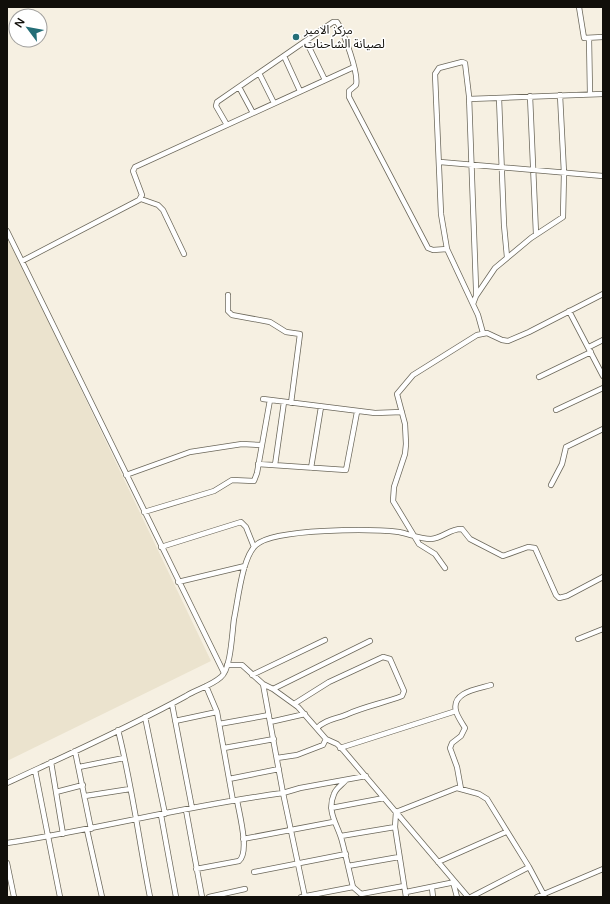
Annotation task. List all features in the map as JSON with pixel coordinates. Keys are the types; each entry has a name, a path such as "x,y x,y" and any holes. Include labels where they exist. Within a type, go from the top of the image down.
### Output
{"street":[{"path":"579,7 584,36 589,38 603,37"},
{"path":"227,125 216,105 239,87 333,22 337,22 354,67 357,84 349,91 349,97 428,248 433,250 447,249"},
{"path":"589,38 590,94"},
{"path":"306,41 325,80"},
{"path":"284,56 300,91"},
{"path":"476,296 469,99 465,63 458,62 436,70 441,214 447,249 473,304 483,333"},
{"path":"141,199 142,195 133,171 134,168 354,67"},
{"path":"259,73 274,103"},
{"path":"239,87 253,113"},
{"path":"469,99 603,94"},
{"path":"473,304 476,296 490,273 507,257 536,234 563,217 564,173 560,95"},
{"path":"530,96 532,170 536,234"},
{"path":"499,98 507,257"},
{"path":"440,162 603,176"},
{"path":"22,261 141,199 158,205 163,210 184,254"},
{"path":"7,231 224,673"},
{"path":"445,568 435,554 421,546 398,512 392,496 398,471 405,454 405,424 397,394 413,375 483,333 508,341 529,332 603,294"},
{"path":"228,295 228,311 232,315 270,322 286,332 296,332 300,334 291,403"},
{"path":"569,311 603,376"},
{"path":"589,347 603,340"},
{"path":"539,377 591,352"},
{"path":"556,410 603,388"},
{"path":"263,399 357,412 402,412"},
{"path":"144,512 214,491 232,480 254,481 270,400"},
{"path":"275,465 284,402"},
{"path":"311,468 321,407"},
{"path":"258,464 346,470 357,412"},
{"path":"551,484 562,464 566,447 603,429"},
{"path":"126,475 190,452 242,444 261,446"},
{"path":"253,446 260,454"},
{"path":"161,546 241,522 246,527 254,547"},
{"path":"7,783 172,704 221,677 227,665 245,566 254,547 267,539 284,535 338,529 398,532 435,538 458,529 462,529 470,539 503,556 528,548 535,548 556,595 559,598 567,596 603,578"},
{"path":"178,582 245,566"},
{"path":"578,639 603,629"},
{"path":"252,675 325,640"},
{"path":"273,689 370,641"},
{"path":"294,704 329,682 383,657 390,659 404,691 402,696 384,703 362,707 322,723 317,728"},
{"path":"227,665 242,665 263,684 273,689 294,704 326,739 340,748 366,776 454,882 469,897 529,867"},
{"path":"263,684 283,793 298,863 303,897 352,887"},
{"path":"461,789 457,767 450,748 452,743 461,736 465,728 456,711 455,704 461,695 490,685"},
{"path":"196,869 239,861 244,854 243,839 229,779 220,724 217,712 206,686"},
{"path":"172,704 192,808"},
{"path":"340,748 456,711"},
{"path":"176,720 217,712"},
{"path":"270,722 304,714"},
{"path":"220,724 269,715"},
{"path":"145,717 163,814 176,897"},
{"path":"118,730 137,818 140,848 150,897"},
{"path":"224,748 274,739"},
{"path":"277,758 313,750 323,745 326,739"},
{"path":"75,751 83,785 89,829 102,897"},
{"path":"79,767 124,758"},
{"path":"51,762 63,834"},
{"path":"229,779 279,769"},
{"path":"35,770 60,897"},
{"path":"7,843 48,837 137,818 235,800 283,793 300,788 366,776"},
{"path":"346,780 334,794 331,808 333,822 341,836 346,854 352,887 361,894 404,886"},
{"path":"56,792 83,785"},
{"path":"85,796 130,788"},
{"path":"396,812 457,788 480,794 487,799 529,867 541,896 603,870"},
{"path":"331,808 384,798"},
{"path":"186,810 202,897"},
{"path":"396,812 395,827 406,895 454,882"},
{"path":"243,839 333,822"},
{"path":"341,836 395,827"},
{"path":"438,862 506,832"},
{"path":"254,872 346,854"},
{"path":"348,866 399,856"},
{"path":"7,862 14,897"},
{"path":"454,882 457,897"},
{"path":"432,888 433,897"},
{"path":"209,897 245,889"}],"shaded area":[{"path":"7,235 211,661 7,761"}],"place":[{"name":"مركز الامير لصيانة الشاحنات","path":"296,37"}]}
